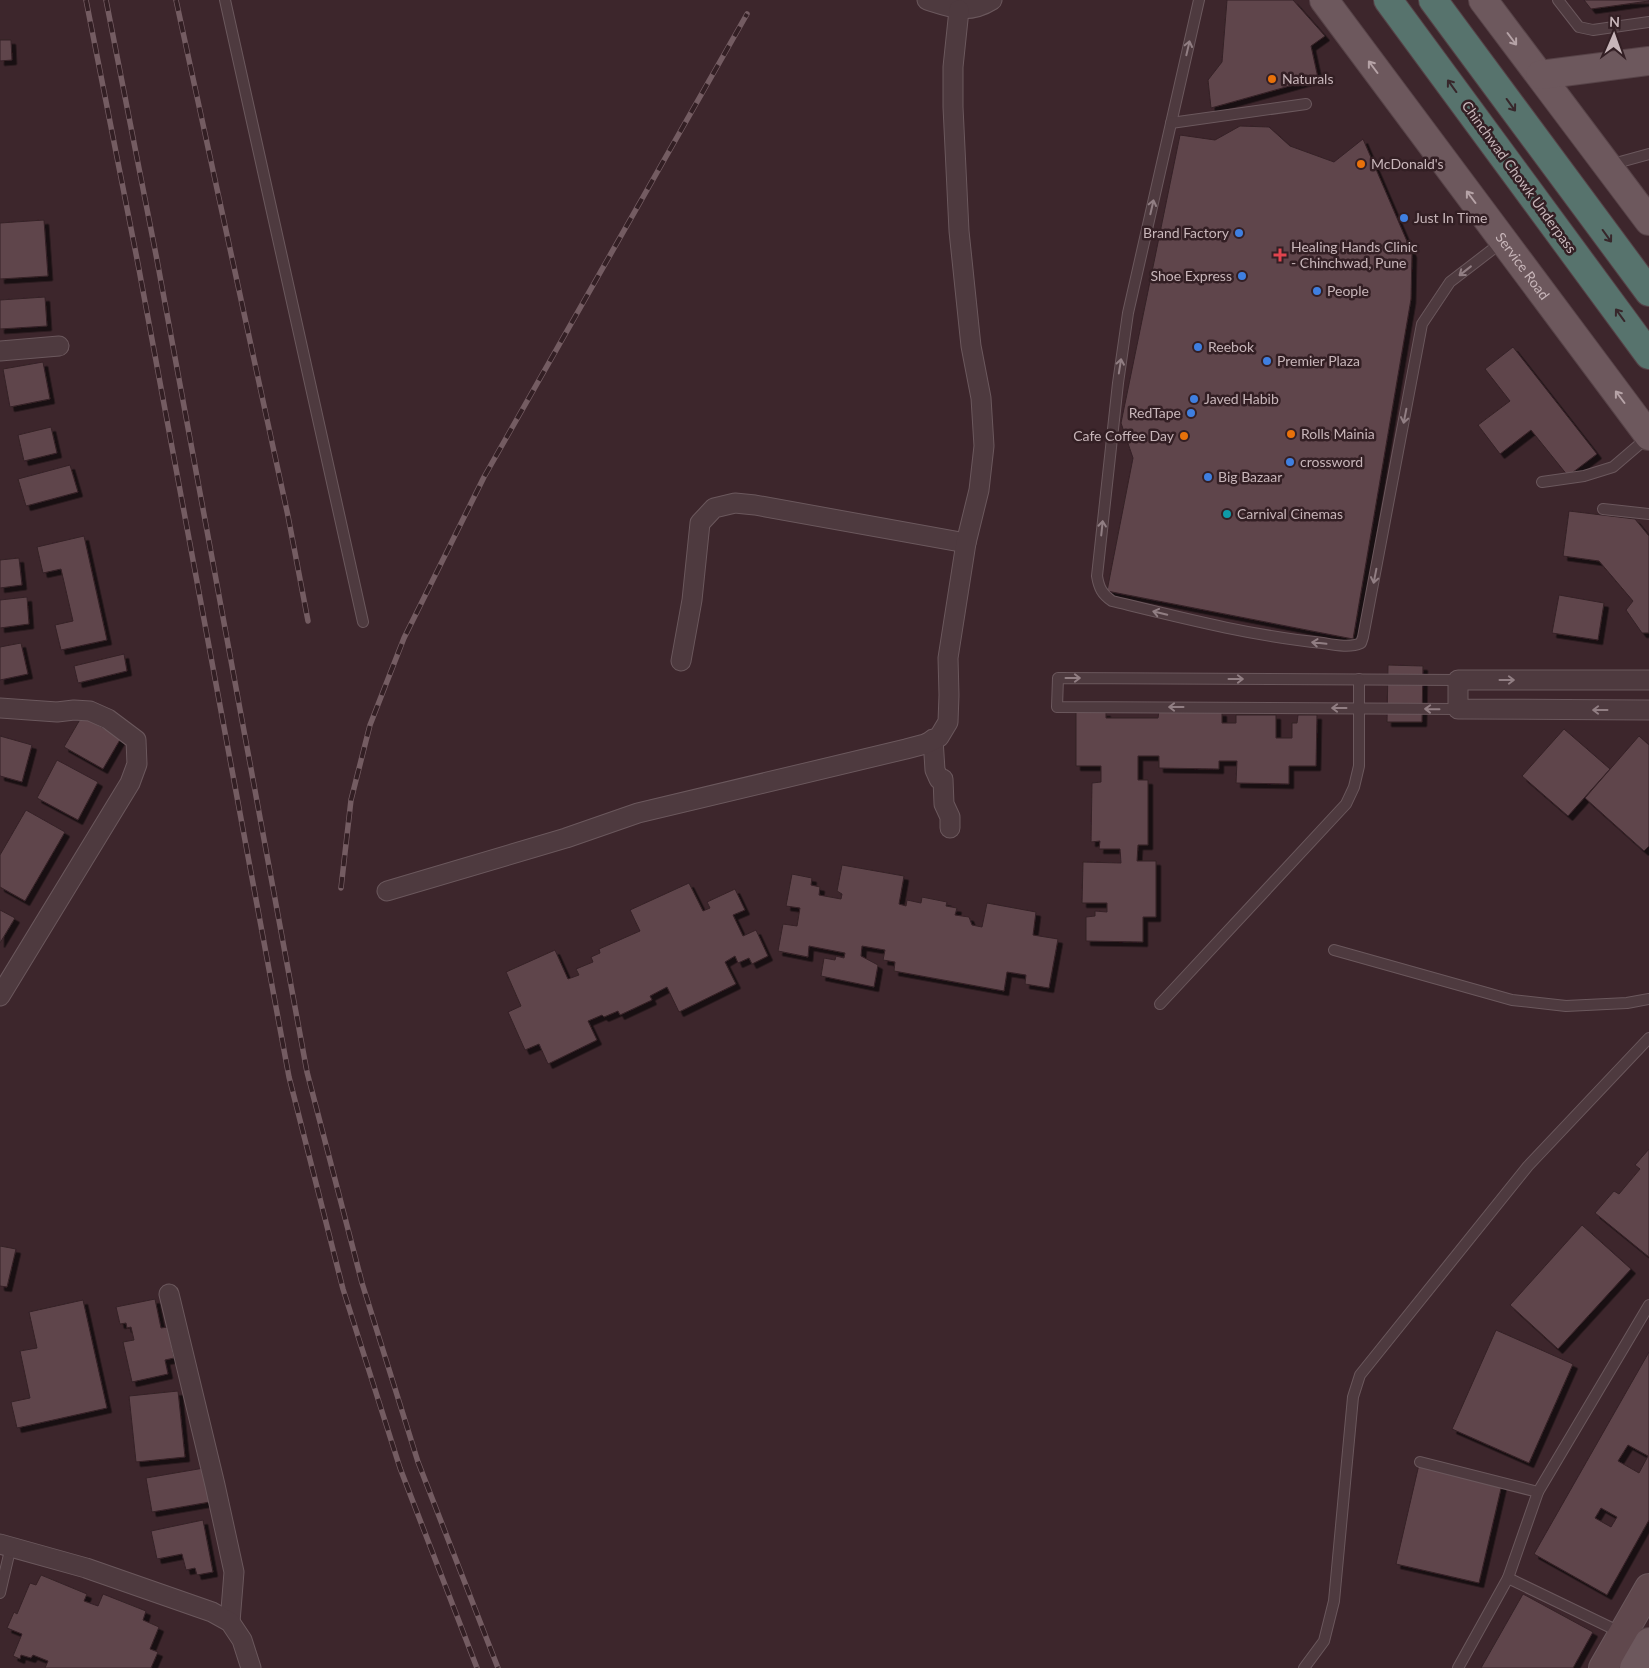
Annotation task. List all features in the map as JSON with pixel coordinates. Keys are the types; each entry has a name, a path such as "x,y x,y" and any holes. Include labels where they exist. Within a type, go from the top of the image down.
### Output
{"highway":[{"name":"Chinchwad Chowk Underpass","path":"1388,0 1649,355"},
{"path":"1433,0 1649,292"}],"main road":[{"name":"Service Road","path":"1324,0 1649,436"},
{"path":"1483,0 1649,221"},
{"path":"1540,75 1649,61"},
{"path":"1634,1668 1649,1642"}],"street":[{"path":"927,0 959,10 980,7 992,0"},
{"path":"387,890 566,838 638,813 906,749 925,744 939,737 948,722 948,658 966,543 979,490 984,446 981,398 971,346 959,231 953,67 959,10"},
{"path":"0,351 58,346"},
{"path":"681,661 692,600 700,523 714,508 735,503 755,505 966,543"},
{"path":"1649,680 1458,680 1458,709 1649,710"},
{"path":"0,708 57,712 90,711 108,719 136,740 137,764 130,783 0,996"},
{"path":"934,739 935,770 939,779 943,779 944,804 950,818 950,828"},
{"path":"170,1294 234,1572 230,1622"},
{"path":"6,1545 86,1568 212,1612 230,1622 242,1640 251,1668"},
{"path":"1603,1668 1649,1588"}],"lane":[{"path":"225,0 363,622"},
{"path":"1199,0 1128,313 1118,383 1097,576 1099,588 1104,595 1112,601 1203,624 1299,641 1350,646 1361,643 1364,637 1422,324 1450,282 1503,241"},
{"path":"1558,0 1579,27 1593,30 1649,22"},
{"path":"1171,123 1306,104"},
{"path":"1608,165 1649,154"},
{"path":"1542,482 1584,476 1613,467 1649,436"},
{"path":"1603,509 1649,514"},
{"path":"1458,680 1058,678 1057,706 1458,709"},
{"path":"1160,1004 1346,804 1354,787 1359,766 1359,679"},
{"path":"1334,950 1512,1000 1566,1006 1627,1003 1649,999"},
{"path":"1304,1668 1324,1641 1334,1601 1353,1397 1360,1375 1528,1166 1649,1038"},
{"path":"1458,1668 1508,1578 1538,1492 1649,1305"},
{"path":"1420,1462 1538,1492"},
{"path":"0,1593 6,1545"},
{"path":"1508,1578 1623,1633"}],"building":[{"path":"1227,0 1293,0 1325,36 1311,46 1318,78 1211,108 1208,80 1222,62"},
{"path":"1584,0 1649,0 1649,1 1591,9"},
{"path":"0,40 11,40 12,60 0,61"},
{"name":"Premier Plaza","path":"1240,126 1269,127 1290,146 1334,162 1363,139 1412,253 1411,299 1353,639 1107,591 1133,458 1121,423 1180,135 1215,140"},
{"path":"44,220 48,276 0,279 0,223"},
{"path":"45,297 47,326 0,329 0,300"},
{"path":"1513,347 1597,454 1568,476 1531,430 1500,454 1478,425 1510,401 1485,369"},
{"path":"43,362 50,399 10,407 3,369"},
{"path":"51,427 57,453 24,461 18,435"},
{"path":"70,465 78,492 26,506 18,479"},
{"path":"1569,511 1635,519 1649,536 1649,633 1642,633 1626,610 1633,601 1599,561 1563,556"},
{"path":"84,536 107,640 61,650 55,625 73,621 61,569 43,573 37,547"},
{"path":"19,558 22,585 0,588 0,560"},
{"path":"1559,595 1604,603 1598,640 1552,633"},
{"path":"27,597 29,624 0,628 0,600"},
{"path":"21,643 28,674 0,680 0,647"},
{"path":"124,654 127,671 78,683 74,666"},
{"path":"1388,665 1423,666 1422,722 1387,722"},
{"path":"1159,711 1222,712 1222,723 1236,723 1236,715 1276,715 1276,738 1292,738 1292,723 1297,723 1298,715 1317,715 1316,766 1289,766 1289,784 1236,783 1237,761 1219,761 1219,769 1159,768 1159,756 1138,756 1138,780 1148,780 1148,845 1138,845 1137,861 1156,861 1156,917 1143,917 1143,942 1086,941 1086,917 1095,916 1095,911 1107,912 1107,903 1082,903 1083,862 1121,863 1120,849 1099,849 1100,841 1091,842 1092,783 1101,782 1101,766 1076,766 1076,712 1106,712 1106,718 1158,718"},
{"path":"82,716 121,738 103,769 64,747"},
{"path":"1564,729 1610,769 1568,816 1522,776"},
{"path":"0,736 32,745 22,782 0,776"},
{"path":"1639,736 1649,745 1649,846 1644,851 1585,798"},
{"path":"57,760 98,782 78,820 37,798"},
{"path":"26,810 65,832 25,901 0,887 0,855"},
{"path":"842,865 904,876 899,904 906,906 907,900 921,903 922,897 947,902 946,906 957,908 955,915 969,917 972,925 982,927 987,903 1036,912 1033,935 1058,939 1049,988 1025,984 1026,975 1007,972 1004,991 894,971 895,962 883,960 885,950 862,946 861,956 878,965 874,987 821,976 824,958 835,960 836,956 844,958 845,953 809,946 808,957 778,951 783,924 797,926 800,908 786,906 792,874 812,878 811,885 820,887 819,895 841,899 842,894 837,891"},
{"path":"689,883 703,911 710,908 707,902 735,889 745,910 733,915 743,936 756,930 768,956 752,964 749,958 738,963 735,956 725,962 736,984 679,1012 667,987 650,996 652,1000 620,1015 618,1011 588,1021 597,1040 548,1064 539,1044 525,1050 508,1012 521,1006 506,972 555,950 568,979 579,975 576,969 593,962 591,957 600,953 599,949 640,931 630,910"},
{"path":"0,910 15,918 0,943"},
{"path":"1649,1149 1649,1257 1595,1213 1614,1191 1619,1194 1640,1169 1635,1165"},
{"path":"1582,1225 1631,1269 1558,1349 1510,1305"},
{"path":"0,1246 16,1249 7,1287 0,1286"},
{"path":"155,1299 161,1328 168,1327 174,1358 165,1360 168,1374 132,1382 123,1342 134,1340 131,1327 127,1328 126,1323 120,1324 116,1307"},
{"path":"83,1300 107,1408 17,1428 11,1402 30,1398 20,1351 37,1348 29,1312"},
{"path":"1496,1330 1573,1364 1529,1463 1452,1429"},
{"path":"1649,1352 1649,1520 1607,1595 1534,1554","holes":["1628,1445 1648,1456 1639,1473 1618,1461","1601,1508 1617,1517 1611,1527 1595,1518"]},
{"path":"178,1391 185,1457 136,1462 129,1396"},
{"path":"1420,1460 1503,1480 1479,1583 1396,1564"},
{"path":"204,1468 210,1502 152,1512 146,1478"},
{"path":"203,1520 213,1572 197,1575 195,1568 186,1570 182,1554 157,1559 151,1531"},
{"path":"41,1575 87,1594 84,1601 98,1606 103,1594 146,1611 143,1620 159,1627 150,1649 158,1652 151,1668 45,1668 48,1661 33,1655 31,1658 21,1655 20,1659 13,1656 22,1634 7,1628 14,1612 17,1614 30,1583 36,1585"},
{"path":"1523,1594 1593,1632 1573,1668 1481,1668"}],"railway":[{"path":"86,0 138,264 289,1077 343,1289 400,1468 477,1668"},
{"path":"106,0 157,260 307,1072 362,1283 418,1462 498,1668"},
{"path":"176,0 288,516 308,621"},
{"path":"341,888 351,800 370,725 404,638 484,477 747,14"}],"place":[{"name":"Naturals","path":"1272,79"},
{"name":"McDonald's","path":"1361,164"},
{"name":"Just In Time","path":"1404,218"},
{"name":"Brand Factory","path":"1239,233"},
{"name":"Healing Hands Clinic - Chinchwad, Pune","path":"1280,255"},
{"name":"Shoe Express","path":"1242,276"},
{"name":"People","path":"1317,291"},
{"name":"Reebok","path":"1198,347"},
{"name":"Premier Plaza","path":"1267,361"},
{"name":"Javed Habib","path":"1194,399"},
{"name":"RedTape","path":"1191,413"},
{"name":"Rolls Mainia","path":"1291,434"},
{"name":"Cafe Coffee Day","path":"1184,436"},
{"name":"crossword","path":"1290,462"},
{"name":"Big Bazaar","path":"1208,477"},
{"name":"Carnival Cinemas","path":"1227,514"}]}
